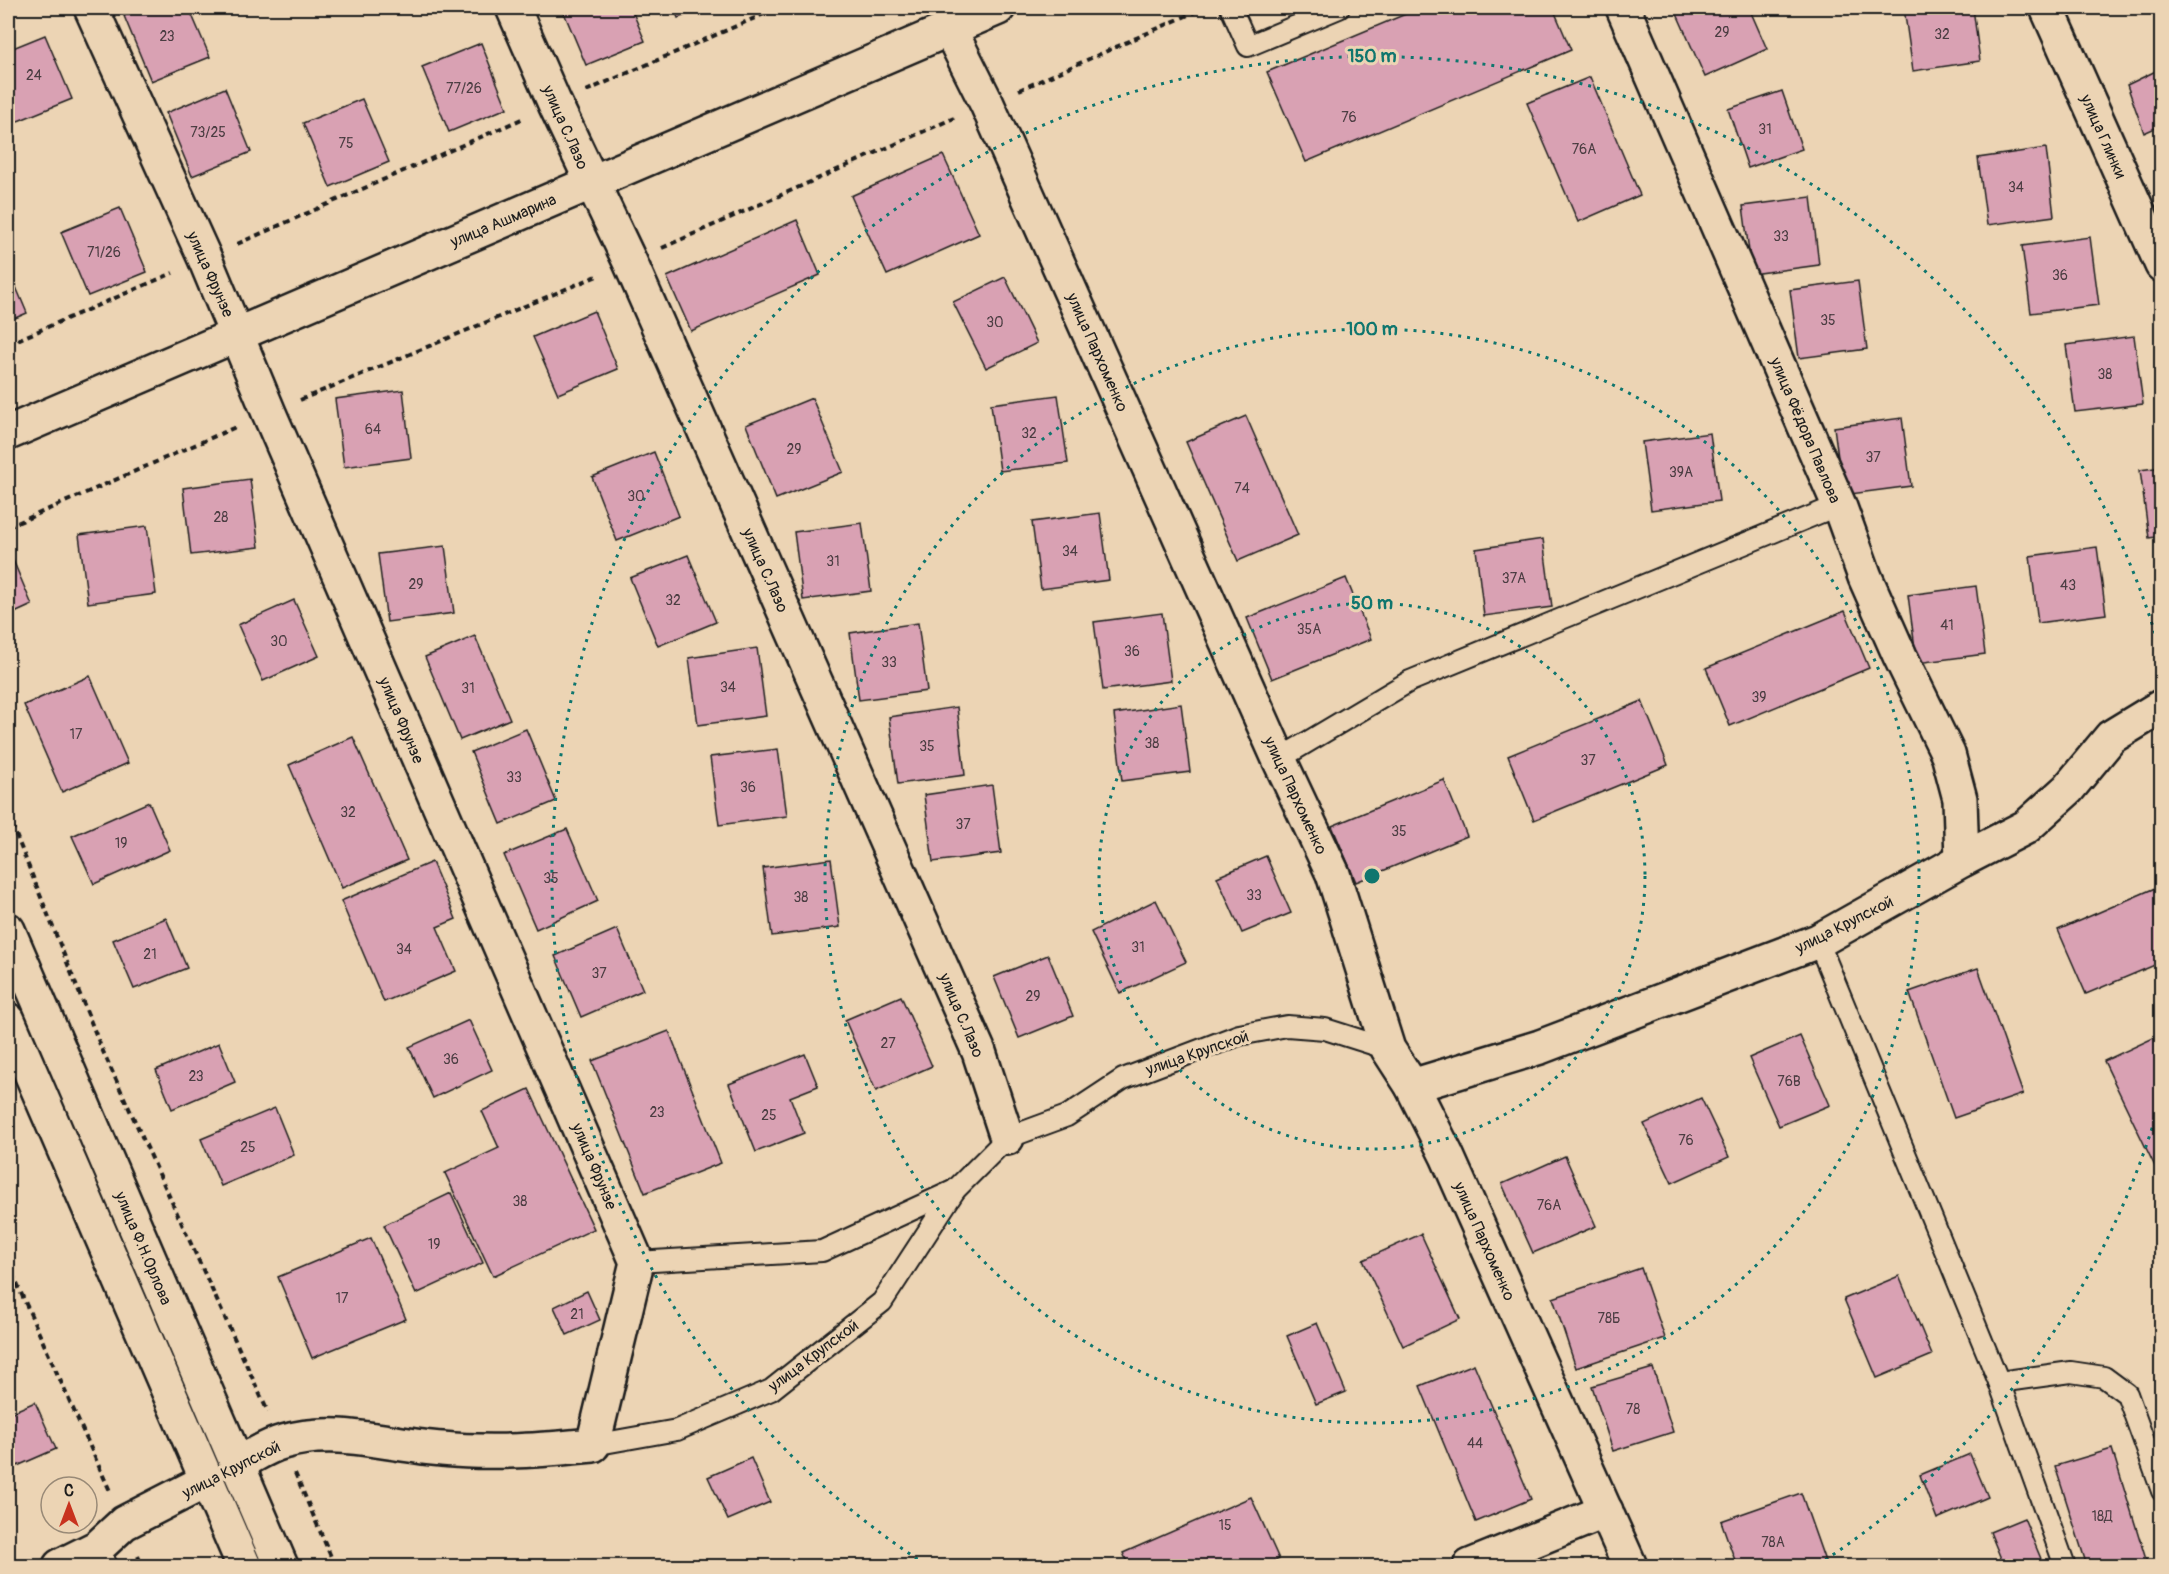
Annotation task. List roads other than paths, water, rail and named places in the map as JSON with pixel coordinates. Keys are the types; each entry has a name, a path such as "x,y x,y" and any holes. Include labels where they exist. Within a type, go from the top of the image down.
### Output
{"street":[{"name":"улица Фрунзе","path":"91,8 238,334 269,413 636,1262"},
{"name":"улица С.Лазо","path":"513,8 591,183 630,262 979,1052 1007,1138"},
{"name":"улица Ашмарина","path":"8,433 591,183 957,19 998,8"},
{"name":"улица Фёдора Павлова","path":"1623,8 1839,505 1865,577 1900,656 1948,754 1960,800 1962,860"},
{"name":"улица Глинки","path":"2047,8 2162,265"},
{"name":"улица Пархоменко","path":"957,19 992,115 1279,759 1333,874 1388,1048 1412,1086 1447,1156 1630,1566"},
{"name":"улица Крупской","path":"1412,1086 1540,1047 1818,941 1962,860 2026,827 2068,789 2111,737 2162,706"},
{"name":"улица Ф.Н.Орлова","path":"8,930 281,1566"},
{"path":"8,1020 244,1566"},
{"path":"593,1445 636,1262"},
{"name":"улица Крупской","path":"60,1566 102,1557 124,1523 282,1442 316,1436 353,1436 442,1449 528,1451 593,1445"},
{"path":"1470,1566 1606,1511"}],"lane":[{"path":"1231,8 1248,46 1339,8"},
{"path":"1279,759 1410,681 1839,505"},
{"path":"1818,941 1999,1382 2066,1566"},
{"name":"улица Крупской","path":"593,1445 677,1430 771,1390 882,1302 955,1190 1007,1138 1067,1116 1123,1079 1239,1035 1287,1026 1325,1029 1388,1048"},
{"path":"636,1262 822,1251 955,1190"},
{"path":"1999,1382 2071,1372 2104,1377 2127,1394 2162,1491"}]}
